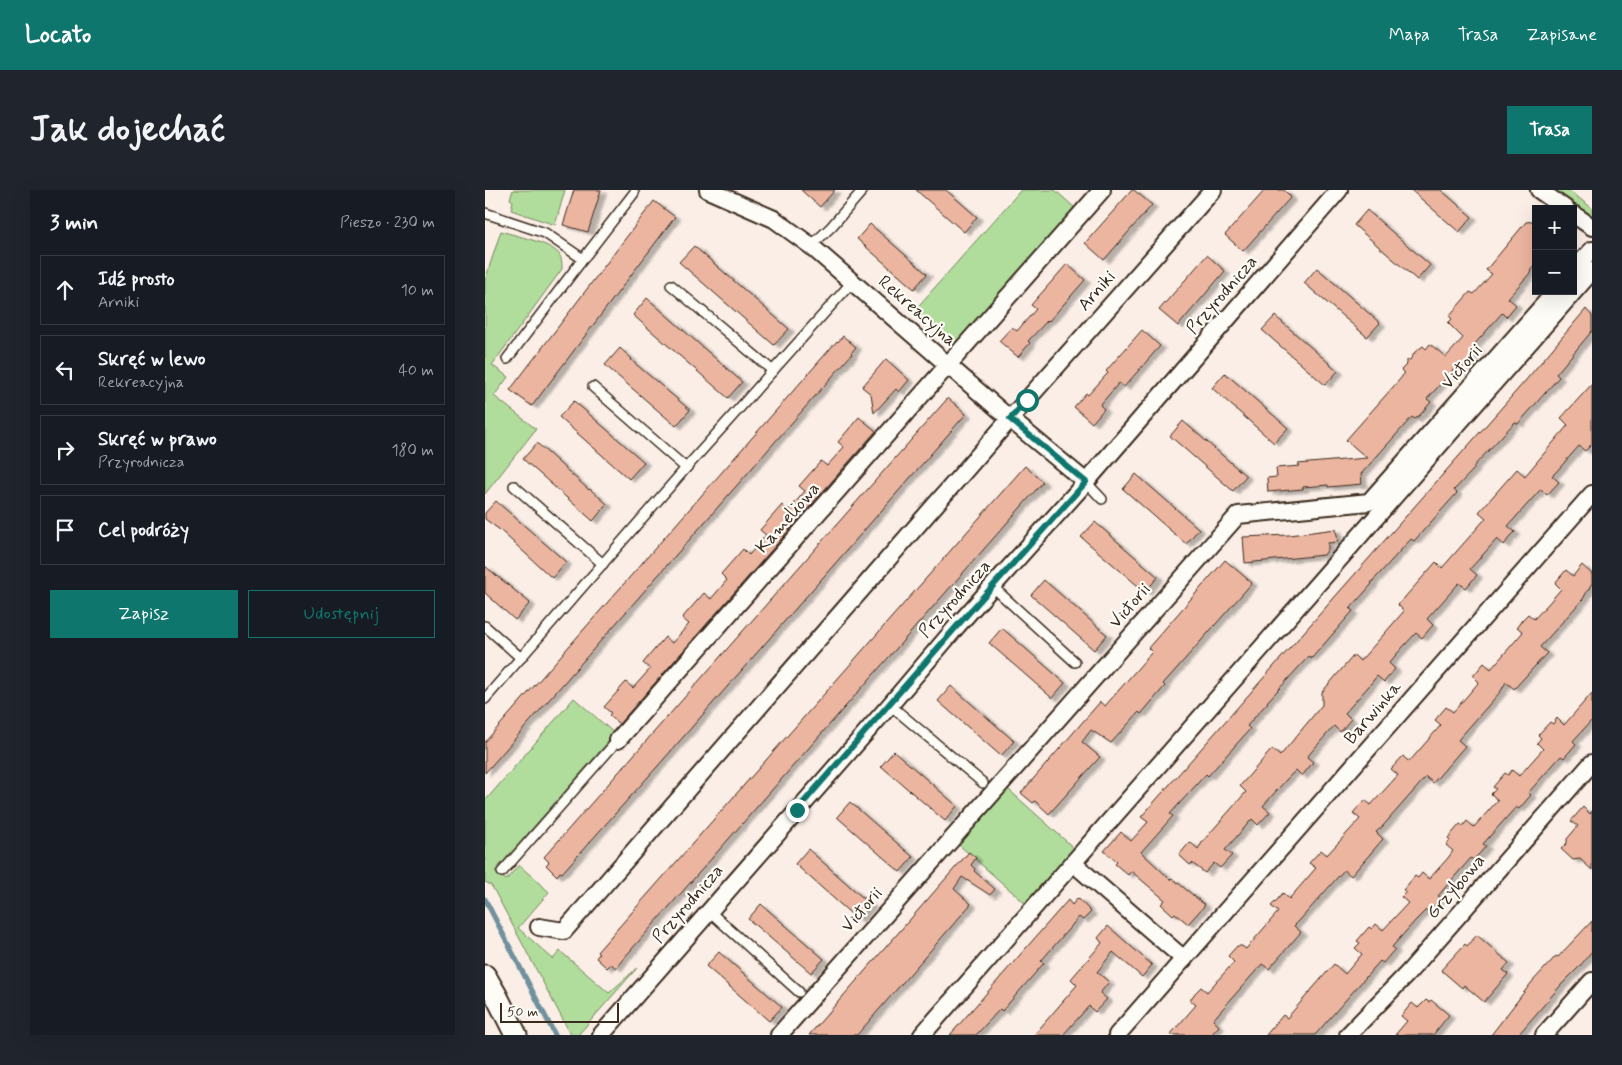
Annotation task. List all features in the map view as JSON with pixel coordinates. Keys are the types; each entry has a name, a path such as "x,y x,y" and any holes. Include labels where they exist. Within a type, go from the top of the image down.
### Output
{"street":[{"name":"Rekreacyjna","path":"710,190 774,219 811,246 1010,419 1086,482"},
{"name":"Kameliowa","path":"618,740 1102,190"},
{"name":"Arniki","path":"539,927 564,931 1010,419 1213,190"},
{"name":"Przyrodnicza","path":"601,1035 957,626 1086,482 1339,190"},
{"path":"1539,190 1560,205"},
{"path":"1577,217 1592,227"},
{"path":"1577,267 1592,250"},
{"name":"Victorii","path":"922,1035 1592,271"},
{"name":"Victorii","path":"779,1035 1237,514 1369,502 1552,295"},
{"name":"Barwinka","path":"1117,1035 1592,494"},
{"name":"Grzybowa","path":"1349,1035 1408,973 1592,763"},
{"path":"1073,863 1184,959"},
{"path":"485,976 516,1035"},
{"path":"1544,1035 1592,981"}],"lane":[{"path":"811,246 831,227 863,190"},
{"path":"507,359 634,193"},
{"path":"485,214 545,233 583,259"},
{"path":"485,699 686,468 853,281"},
{"path":"671,285 773,371"},
{"path":"593,387 686,468"},
{"path":"1086,482 1102,499"},
{"path":"514,486 603,564"},
{"path":"993,587 1075,662"},
{"path":"485,626 521,658"},
{"path":"890,705 983,783"},
{"name":"Kameliowa","path":"502,872 618,740"},
{"path":"709,911 799,992"}],"green space":[{"path":"513,190 565,190 555,225 511,210 513,201 510,199"},
{"path":"1021,190 1055,190 1076,209 955,346 914,311"},
{"path":"1554,190 1568,190 1592,208 1592,216"},
{"path":"501,231 548,246 559,254 562,269 492,365 508,377 494,396 536,429 485,494 485,280"},
{"path":"574,698 615,734 495,871 506,880 519,865 549,892 518,928 553,959 560,951 609,993 637,968 578,1035 571,1035 495,892 491,885 485,882 485,801"},
{"path":"1008,789 1076,850 1027,905 959,845"}],"building":[{"path":"574,190 601,190 588,232 563,225"},
{"path":"801,190 835,190 820,207"},
{"path":"916,190 946,190 977,217 964,232"},
{"path":"1132,190 1152,205 1104,260 1085,243"},
{"path":"1265,190 1284,190 1291,197 1243,251 1225,235"},
{"path":"1411,190 1441,190 1472,217 1459,232"},
{"path":"654,201 675,217 532,406 510,390"},
{"path":"1367,210 1430,265 1417,280 1354,225"},
{"path":"1532,221 1532,269 1508,298 1516,305 1506,317 1502,313 1474,345 1479,349 1459,371 1455,368 1427,399 1431,402 1421,414 1415,419 1412,417 1361,474 1362,484 1303,487 1303,489 1268,492 1267,478 1277,477 1276,468 1300,466 1298,464 1367,458 1346,440 1401,378 1404,373 1401,370 1415,352 1423,346 1426,349 1430,344 1446,357 1463,338 1448,323 1452,319 1449,316 1470,292 1474,294 1492,274 1486,270 1526,222"},
{"path":"870,224 927,274 914,289 857,239"},
{"path":"694,246 789,329 774,345 679,262"},
{"path":"1207,255 1225,271 1178,326 1159,310"},
{"path":"1067,264 1085,280 1049,321 1028,341 1030,343 1018,357 999,341 1012,327 1017,331 1036,309 1031,305"},
{"path":"1317,268 1380,323 1367,337 1304,283"},
{"path":"647,298 742,382 728,398 633,315"},
{"path":"1586,309 1592,316 1592,331 1556,374 1559,377 1518,424 1515,422 1473,467 1475,468 1454,490 1457,493 1414,541 1411,539 1371,583 1350,609 1353,611 1311,659 1309,656 1267,702 1247,726 1250,729 1208,776 1206,774 1170,814 1173,816 1141,852 1171,880 1172,878 1205,905 1188,924 1175,913 1173,915 1161,904 1165,900 1131,871 1128,875 1104,851 1121,832 1131,841 1148,822 1141,817 1526,380"},
{"path":"1275,316 1338,371 1325,385 1262,330"},
{"path":"1142,330 1160,346 1124,387 1119,383 1100,405 1104,409 1092,423 1074,407 1108,373 1106,371"},
{"path":"843,336 856,347 852,354 485,773 485,742"},
{"path":"620,348 631,360 690,410 676,426 605,365"},
{"path":"886,359 909,380 899,392 896,389 874,413 871,394 862,387"},
{"path":"1225,373 1288,428 1274,443 1212,388"},
{"path":"1592,384 1592,444 1585,451 1579,446 1552,476 1559,482 1547,495 1541,489 1508,526 1515,532 1504,545 1497,539 1470,569 1477,575 1466,588 1459,583 1427,619 1433,625 1422,638 1416,633 1389,663 1395,669 1384,682 1377,676 1345,713 1351,719 1340,732 1334,726 1307,757 1313,762 1302,776 1296,770 1263,806 1270,812 1258,825 1252,819 1225,850 1232,855 1220,868 1214,863 1205,873 1192,863 1190,865 1179,855 1190,842 1198,849 1246,792 1240,786 1272,749 1280,756 1322,705 1322,692 1354,655 1360,661 1404,611 1398,605 1436,562 1442,568 1486,518 1479,512 1517,469 1525,476 1568,425 1561,418"},
{"path":"948,398 966,414 657,767 562,873 560,872 557,876 546,865 549,862 544,857"},
{"path":"574,401 644,462 629,479 559,417"},
{"path":"859,417 876,431 619,724 609,715 611,713 604,707 626,682 633,688 650,669 643,663 665,637 672,643 689,624 682,618 704,593 711,599 727,580 721,574 743,549 749,555 766,535 760,530 782,505 788,511 805,491 799,486 821,461 827,466 844,447 838,442"},
{"path":"1183,421 1246,476 1233,491 1170,436"},
{"path":"537,443 607,504 593,521 523,459"},
{"path":"1025,466 1043,482 616,968 611,964 607,968 596,958 599,954 597,952"},
{"path":"1136,474 1199,529 1186,544 1123,489"},
{"path":"496,501 566,562 552,578 500,530 485,519 485,513"},
{"path":"1095,522 1158,577 1145,592 1081,537"},
{"path":"1336,529 1338,542 1328,543 1328,549 1324,555 1245,563 1243,537 1289,535"},
{"path":"1225,560 1252,583 1163,684 1165,686 1141,714 1139,712 1111,743 1091,730 1082,742 1100,757 1049,814 1035,801 1033,803 1021,793 1100,702 1105,706 1152,652 1148,648"},
{"path":"1582,565 1592,574 1592,583 1583,599 1540,647 1547,653 1514,689 1506,682 1501,691 1458,740 1465,746 1433,783 1426,777 1376,832 1383,839 1351,876 1344,870 1294,926 1301,932 1269,969 1262,964 1218,1014 1213,1020 1219,1026 1211,1035 1170,1035 1196,1005 1190,1000 1195,993 1201,987 1207,992 1234,962 1228,956 1237,946 1242,946 1246,949 1278,912 1271,906 1283,893 1289,899 1316,868 1309,863 1321,850 1327,855 1360,819 1353,813 1359,806 1365,800 1371,805 1398,775 1391,769 1403,756 1409,762 1441,725 1435,720 1446,707 1453,712 1479,682 1473,676 1484,663 1491,669 1523,632 1517,627 1522,620 1528,614 1534,619 1561,589 1555,583 1566,570 1573,576"},
{"path":"485,566 530,603 515,620 485,593"},
{"path":"1044,580 1107,635 1094,650 1031,595"},
{"path":"1002,628 1065,683 1052,698 989,643"},
{"path":"951,686 1014,741 1001,756 938,701"},
{"path":"1592,693 1592,720 1573,741 1576,744 1564,758 1561,756 1528,793 1531,795 1519,809 1516,807 1483,844 1486,846 1480,853 1473,860 1471,858 1448,884 1438,896 1441,898 1428,912 1426,910 1415,921 1392,947 1395,949 1383,963 1380,961 1315,1035 1266,1035 1283,1015 1287,1018 1334,964 1345,974 1362,954 1355,948 1360,943 1357,941 1369,927 1372,929 1376,924 1383,930 1408,903 1401,897 1406,892 1403,890 1415,876 1418,878 1422,873 1429,879 1448,858 1453,851 1446,845 1450,840 1448,838 1460,824 1463,826 1467,821 1474,827 1498,800 1491,794 1496,789 1493,787 1505,773 1508,775 1512,770 1519,776 1543,749 1537,743 1541,738 1538,735 1550,722 1553,724 1557,718 1564,725"},
{"path":"894,751 957,806 945,821 881,766"},
{"path":"850,802 913,857 900,872 837,817"},
{"path":"1583,807 1590,814 1592,811 1592,870 1580,859 1573,860 1561,849 1578,826 1571,821"},
{"path":"808,849 871,905 858,920 795,864"},
{"path":"969,852 976,858 971,865 975,869 974,871 995,889 990,895 962,877 954,889 971,904 857,1035 809,1035"},
{"path":"1078,898 1091,912 1083,920 1079,917 1041,961 1044,963 1002,1011 1000,1009 976,1035 950,1035 1068,900 1072,905"},
{"path":"761,904 824,959 811,973 748,919"},
{"path":"1592,921 1592,951 1580,966 1518,1035 1491,1035 1532,982"},
{"path":"1108,926 1152,965 1142,977 1113,952 1097,972 1109,982 1100,993 1107,999 1095,1012 1089,1006 1063,1035 1034,1035 1077,985 1071,979 1102,943 1098,938"},
{"path":"1477,935 1509,963 1503,970 1508,974 1484,1002 1464,985 1462,988 1441,970 1465,944 1467,946"},
{"path":"719,952 782,1007 769,1021 706,966"},
{"path":"1426,1000 1429,1002 1431,1000 1449,1015 1433,1035 1395,1035 1407,1021 1401,1016 1412,1003 1418,1008"}],"waterway":[{"path":"485,899 555,1035"}],"route":[{"path":"797,810 957,626 1086,482 1010,419 1027,400"}]}
